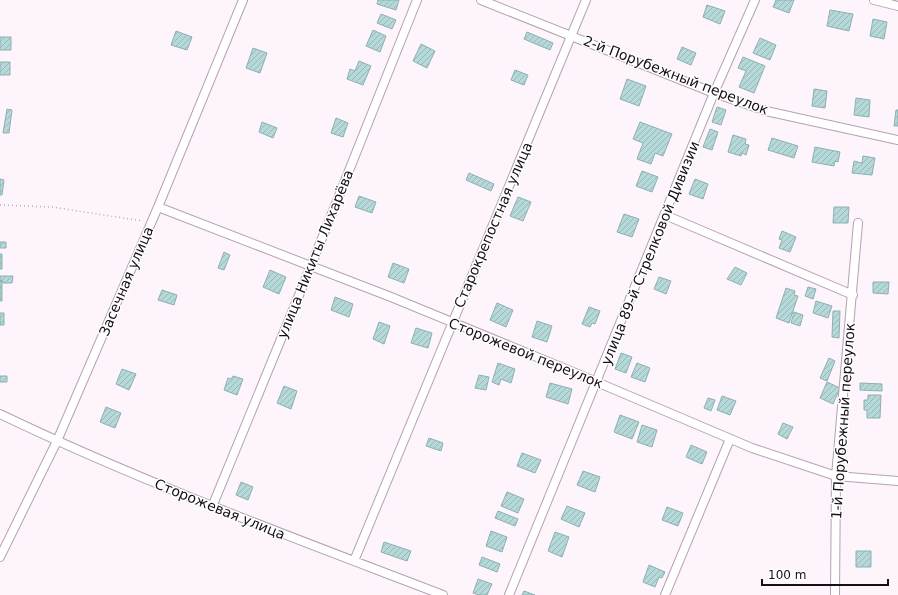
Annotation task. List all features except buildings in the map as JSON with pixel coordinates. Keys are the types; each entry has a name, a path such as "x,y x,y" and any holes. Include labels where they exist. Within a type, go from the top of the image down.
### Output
{"street":[{"name":"Засечная улица","path":"0,557 57,441 158,208 243,0"},
{"name":"улица Никиты Лихарёва","path":"212,507 312,266 417,0"},
{"name":"2-й Порубежный переулок","path":"481,0 714,93 766,111 898,140"},
{"name":"Старокрепостная улица","path":"354,561 586,0"},
{"name":"улица 89-й Стрелковой Дивизии","path":"509,595 598,382 714,93 755,0"},
{"path":"874,0 898,6"},
{"name":"Сторожевой переулок","path":"158,208 312,266 598,382 752,448 836,476 898,481"},
{"path":"665,215 853,295"},
{"name":"1-й Порубежный переулок","path":"835,595 836,476 853,295 858,223"},
{"name":"Сторожевая улица","path":"0,414 57,441 212,507 443,595"},
{"path":"665,595 730,439"}],"path":[{"path":"0,205 52,207 151,222"}]}
